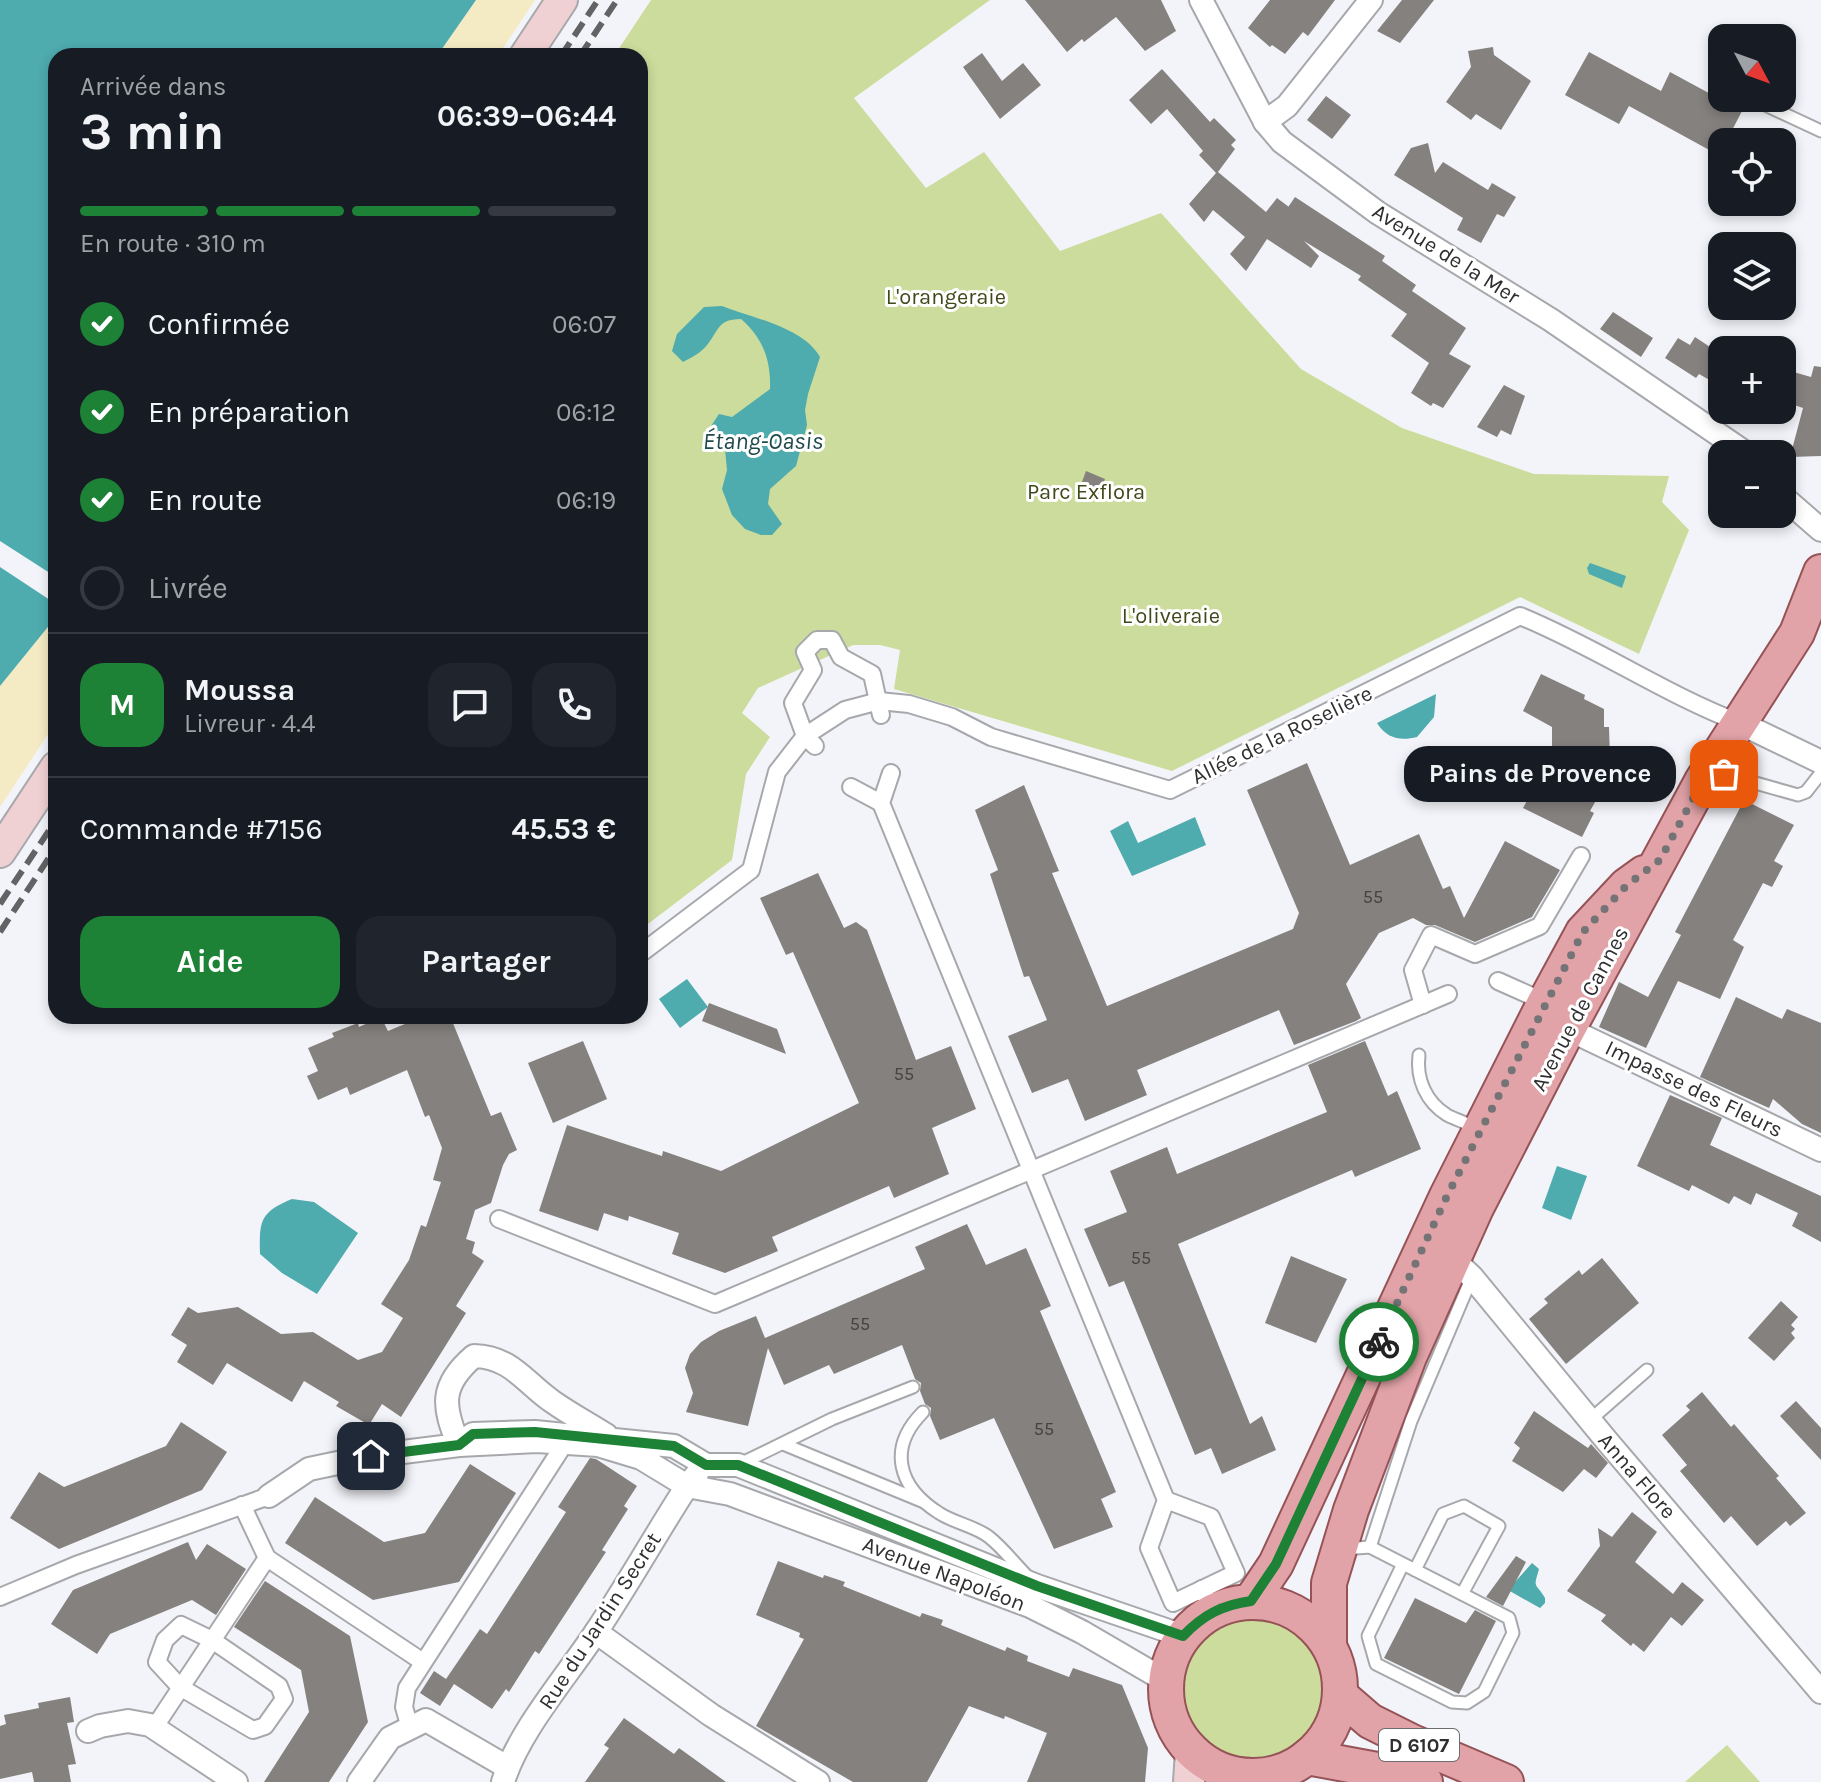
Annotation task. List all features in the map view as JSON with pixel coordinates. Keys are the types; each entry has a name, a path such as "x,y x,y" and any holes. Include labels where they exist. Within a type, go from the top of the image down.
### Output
{"main road":[{"path":"530,48 562,0"},
{"path":"1660,860 1709,769 1797,633 1821,572"},
{"path":"0,852 48,779"},
{"name":"Avenue de Cannes","path":"1329,1645 1329,1583 1354,1548 1351,1510 1409,1357 1463,1268 1483,1161 1545,1002 1583,932 1626,886 1660,860"},
{"name":"Avenue de Cannes","path":"1251,1601 1276,1564 1447,1196 1483,1161 1568,1029 1660,860"},
{"path":"1208,1600 1231,1604 1251,1601 1274,1604 1296,1612 1315,1626 1329,1645 1338,1669 1340,1695 1337,1713 1321,1744 1307,1757 1284,1770 1256,1779 1190,1766 1167,1707 1166,1681 1172,1657 1170,1632 1196,1622 1208,1600"},
{"name":"D 6107","path":"1340,1695 1370,1721 1506,1782"},
{"name":"D 6107","path":"1307,1757 1425,1782"}],"street":[{"name":"Avenue de la Mer","path":"1201,0 1265,122 1282,142 1378,213 1551,320 1727,440"},
{"path":"1265,122 1287,106 1371,0"},
{"path":"1796,508 1821,530"},
{"name":"Allée de la Roselière","path":"648,948 751,870 777,772 845,710 909,704 937,712 991,737 1170,790 1520,616 1557,631 1705,710 1740,723"},
{"path":"810,741 793,703 813,670 805,652 817,640 832,640 841,657 872,674 880,708"},
{"path":"1740,723 1821,762"},
{"path":"881,803 891,773"},
{"path":"851,787 881,803 1166,1500 1149,1548 1173,1603 1208,1600 1236,1573 1211,1517 1166,1500"},
{"path":"1423,1005 1413,970 1431,935 1475,954 1540,926 1581,856"},
{"path":"1498,981 1545,1002"},
{"path":"499,1219 715,1304 1448,994"},
{"name":"Impasse des Fleurs","path":"1568,1029 1821,1150"},
{"name":"Anna Flore","path":"1463,1268 1821,1692"},
{"path":"459,1445 448,1419 447,1389 460,1368 474,1356 492,1356 512,1368 550,1401 611,1438"},
{"path":"459,1445 473,1434 535,1432 611,1438 674,1446 706,1465"},
{"path":"0,1597 76,1565 269,1496 309,1469 371,1456 459,1445 537,1441 598,1445 641,1458 687,1486"},
{"path":"410,1728 404,1707 407,1688 565,1443"},
{"name":"Avenue Napoléon","path":"706,1465 738,1465 1037,1586 1170,1632"},
{"name":"Rue du Jardin Secret","path":"505,1774 687,1486 706,1465"},
{"name":"Avenue Napoléon","path":"687,1486 730,1494 1030,1606 1166,1681"},
{"path":"783,1513 794,1488"},
{"path":"242,1505 267,1558 423,1662"},
{"path":"154,1728 267,1558"},
{"path":"181,1625 212,1640 279,1686 284,1699 265,1726 253,1730 180,1687 157,1662 165,1640 181,1625"},
{"path":"1101,1643 1128,1630 1170,1632"},
{"path":"596,1632 711,1715 818,1782"},
{"path":"359,1782 390,1738 426,1720 505,1774"},
{"path":"88,1731 128,1721 154,1728 236,1782"}],"lane":[{"path":"1780,112 1821,131"},
{"path":"1709,769 1798,795 1806,792 1821,773"},
{"path":"1419,1055 1417,1067 1425,1095 1446,1114 1470,1125 1483,1161"},
{"path":"1590,1420 1647,1370"},
{"path":"738,1465 832,1419 913,1387"},
{"path":"923,1412 909,1425 900,1452 903,1475 924,1502"},
{"path":"783,1444 924,1502 940,1514 988,1536 1037,1586"},
{"path":"1415,1570 1443,1514 1464,1506 1499,1526 1462,1594"},
{"path":"1354,1548 1403,1564 1509,1618 1513,1633 1484,1692 1467,1703 1452,1702 1376,1664 1368,1636 1403,1564"}],"green space":[{"name":"Parc Exflora","path":"651,0 990,0 854,98 926,188 984,152 1060,251 1161,213 1301,369 1402,428 1534,474 1669,476 1662,502 1689,530 1639,654 1520,597 1172,771 894,689 900,650 880,645 853,645 758,688 742,713 770,737 746,774 732,860 648,924 648,48 619,48"},
{"path":"1255,1617 1282,1622 1305,1638 1321,1661 1326,1688 1321,1715 1305,1738 1282,1754 1255,1759 1228,1754 1205,1738 1189,1715 1184,1688 1189,1661 1205,1638 1228,1622"},
{"path":"1727,1745 1760,1782 1685,1782"}],"sand":[{"path":"476,0 535,0 503,48 443,48"},
{"path":"48,627 48,734 0,807 0,686"}],"water":[{"path":"0,0 476,0 443,48 48,48 48,572 0,541"},
{"name":"Étang-Oasis","path":"722,306 790,331 802,338 820,357 808,394 805,410 807,425 796,466 770,489 768,504 782,524 772,535 745,529 732,515 722,489 727,470 725,449 711,426 719,414 732,417 770,389 769,368 760,342 741,319 722,324 705,348 683,362 672,351 677,334 704,307"},
{"path":"1590,563 1626,576 1622,588 1589,574 1587,568"},
{"path":"0,567 48,599 48,627 0,686"},
{"path":"1436,694 1434,717 1417,737 1395,738 1377,723"},
{"path":"1195,817 1206,845 1132,876 1110,831 1128,821 1138,843"},
{"path":"687,979 708,1007 680,1028 659,999"},
{"path":"1557,1166 1587,1176 1571,1220 1542,1208"},
{"path":"292,1199 314,1202 358,1233 317,1294 282,1273 260,1254 264,1219 273,1208"},
{"path":"1532,1563 1539,1569 1536,1585 1545,1598 1540,1608 1508,1590"}],"building":[{"path":"1025,0 1161,0 1176,31 1145,51 1116,17 1067,52"},
{"path":"1270,0 1335,0 1308,36 1303,32 1285,54 1272,45 1270,47 1248,28"},
{"path":"1402,0 1434,0 1400,43 1377,31"},
{"path":"1493,47 1494,55 1531,81 1501,130 1476,114 1471,120 1446,102 1471,67 1468,51"},
{"path":"1589,52 1661,91 1670,72 1708,93 1708,112 1741,112 1733,128 1708,128 1708,149 1629,106 1619,124 1565,95"},
{"path":"982,53 1002,81 1023,63 1041,85 1000,119 963,67"},
{"path":"1162,69 1210,122 1214,118 1236,140 1231,145 1235,149 1218,172 1266,212 1277,198 1288,207 1295,197 1385,256 1382,261 1416,285 1412,291 1466,328 1449,354 1471,366 1443,408 1433,403 1431,406 1411,393 1429,363 1391,336 1407,314 1358,280 1361,276 1304,241 1319,256 1311,268 1267,239 1246,271 1230,254 1245,237 1213,210 1204,222 1189,204 1216,173 1199,155 1203,151 1167,109 1151,124 1129,100"},
{"path":"1326,96 1351,115 1332,139 1307,120"},
{"path":"1428,143 1435,173 1443,162 1488,190 1492,183 1516,197 1504,217 1497,214 1481,243 1457,230 1463,218 1394,175 1411,148"},
{"path":"1613,312 1653,338 1641,357 1600,329"},
{"path":"1695,337 1708,346 1708,379 1699,374 1696,378 1665,358 1678,338 1690,345"},
{"path":"1814,366 1821,367 1821,456 1796,457 1795,440 1803,408 1796,406 1796,373 1811,377"},
{"path":"1504,385 1525,396 1511,435 1501,430 1497,437 1477,427"},
{"path":"1086,471 1105,479 1098,498 1079,490"},
{"path":"1541,674 1585,695 1584,699 1604,709 1604,727 1609,727 1610,759 1606,759 1606,783 1590,811 1594,813 1582,837 1523,808 1552,754 1552,727 1523,711"},
{"path":"1307,763 1350,865 1419,834 1443,889 1450,886 1464,918 1505,841 1560,870 1532,917 1475,942 1413,918 1379,933 1346,984 1361,1018 1356,1021 1294,1045 1279,1010 1137,1070 1147,1095 1085,1121 1068,1079 1032,1093 1008,1036 1047,1020 1029,976 1024,977 990,874 998,870 975,810 1024,785 1059,871 1052,873 1107,1006 1293,929 1299,913 1247,790"},
{"path":"1750,803 1794,825 1774,861 1783,866 1772,887 1763,883 1733,940 1744,947 1720,999 1678,981 1646,1048 1599,1027 1619,982 1648,997 1681,935 1675,932 1741,806"},
{"path":"818,873 844,928 856,922 867,930 916,1060 951,1046 976,1109 932,1128 949,1174 894,1198 889,1186 772,1237 778,1251 725,1273 672,1254 679,1233 629,1216 628,1221 604,1213 598,1231 539,1211 567,1125 662,1156 663,1151 721,1171 859,1103 793,952 786,955 760,898"},
{"path":"1736,997 1782,1019 1787,1009 1821,1023 1821,1133 1802,1124 1773,1099 1769,1108 1700,1077"},
{"path":"709,1003 777,1029 786,1054 702,1021"},
{"path":"355,1024 359,1027 384,1024 388,1031 405,1024 453,1024 491,1116 501,1112 517,1150 509,1154 503,1165 491,1203 475,1210 466,1239 475,1242 472,1253 484,1261 456,1306 466,1313 401,1417 382,1404 369,1425 336,1406 339,1402 304,1381 292,1402 227,1363 213,1385 177,1362 187,1345 171,1335 188,1307 198,1313 238,1307 281,1334 313,1332 358,1360 382,1352 403,1318 381,1304 409,1260 421,1225 426,1227 441,1182 433,1180 442,1148 429,1115 425,1117 407,1070 350,1095 347,1087 318,1100 307,1076 318,1071 308,1048 334,1037 332,1033"},
{"path":"583,1041 607,1099 553,1123 528,1063"},
{"path":"1365,1041 1388,1096 1397,1091 1421,1149 1355,1177 1352,1170 1178,1244 1250,1424 1262,1416 1276,1450 1222,1474 1211,1448 1195,1455 1124,1281 1109,1287 1084,1229 1127,1212 1110,1171 1167,1147 1177,1174 1327,1112 1308,1065"},
{"path":"1670,1095 1722,1118 1710,1145 1821,1196 1821,1242 1792,1226 1798,1213 1756,1193 1751,1205 1734,1196 1729,1204 1692,1185 1689,1191 1637,1166"},
{"path":"967,1224 986,1265 1026,1248 1051,1306 1040,1311 1116,1492 1101,1499 1113,1527 1054,1549 994,1418 940,1440 930,1416 931,1408 925,1404 920,1391 921,1383 915,1379 902,1345 834,1374 829,1365 784,1385 768,1348 748,1426 686,1412 693,1393 685,1368 690,1354 701,1342 756,1316 765,1338 925,1269 915,1247"},
{"path":"1291,1256 1347,1279 1316,1343 1265,1323"},
{"path":"1602,1258 1639,1303 1566,1364 1529,1319 1548,1303 1544,1299 1579,1270 1582,1275"},
{"path":"1781,1301 1798,1317 1791,1325 1795,1329 1791,1333 1795,1338 1774,1361 1748,1338"},
{"path":"1702,1392 1779,1476 1776,1478 1806,1513 1790,1526 1786,1521 1757,1546 1731,1516 1724,1523 1680,1471 1687,1465 1662,1435 1690,1410 1686,1406"},
{"path":"1796,1401 1821,1428 1821,1460 1780,1416"},
{"path":"1534,1411 1588,1448 1591,1444 1608,1463 1596,1478 1584,1469 1563,1492 1512,1461 1520,1448 1514,1443"},
{"path":"181,1422 227,1452 202,1490 59,1549 10,1518 39,1472 64,1487 166,1446"},
{"path":"590,1458 637,1486 624,1506 628,1509 602,1550 606,1552 539,1654 535,1651 509,1692 506,1689 492,1709 448,1680 454,1684 440,1706 420,1693 434,1671 446,1679 480,1629 487,1634 566,1512 558,1507"},
{"path":"470,1464 516,1493 459,1582 373,1600 285,1543 315,1497 384,1542 425,1533"},
{"path":"1632,1512 1657,1532 1635,1562 1673,1594 1682,1582 1704,1600 1682,1626 1671,1617 1644,1652 1633,1643 1631,1646 1601,1621 1606,1615 1567,1591 1600,1546 1598,1528 1612,1537"},
{"path":"188,1542 196,1560 207,1544 246,1569 216,1615 192,1600 110,1634 97,1654 51,1624 73,1590"},
{"path":"1516,1556 1526,1562 1503,1606 1486,1597"},
{"path":"778,1561 823,1578 824,1575 845,1582 843,1586 920,1617 922,1613 943,1620 941,1625 1005,1651 1007,1647 1028,1656 1027,1661 1069,1677 1073,1668 1122,1685 1148,1748 1145,1782 1027,1782 1047,1733 969,1706 927,1782 853,1782 756,1726 804,1639 799,1637 800,1633 756,1615"},
{"path":"265,1581 350,1636 368,1722 329,1782 264,1782 309,1712 301,1670 234,1627"},
{"path":"1415,1598 1466,1623 1475,1610 1496,1621 1459,1694 1384,1658"},
{"path":"70,1697 74,1722 67,1723 76,1764 68,1765 71,1782 34,1782 32,1772 0,1779 0,1726 6,1724 4,1715 39,1708 38,1703"},
{"path":"624,1718 674,1754 679,1748 726,1782 585,1782 609,1748 604,1745"}],"railway":[{"path":"566,48 598,0"},
{"path":"585,48 617,0"},
{"path":"0,904 48,832"},
{"path":"0,932 48,859"}],"way so far":[{"path":"1379,1342 1447,1196 1583,932 1626,886 1660,860 1709,769 1724,774"}],"place":[{"name":"Pains de Provence","path":"1724,774"}],"route":[{"path":"371,1456 459,1445 473,1434 535,1432 674,1446 706,1465 738,1465 1037,1586 1183,1636 1196,1622 1213,1611 1251,1601 1276,1564 1379,1342"}],"park label":[{"name":"L'orangeraie","path":"946,297"},
{"name":"L'oliveraie","path":"1171,616"}]}
